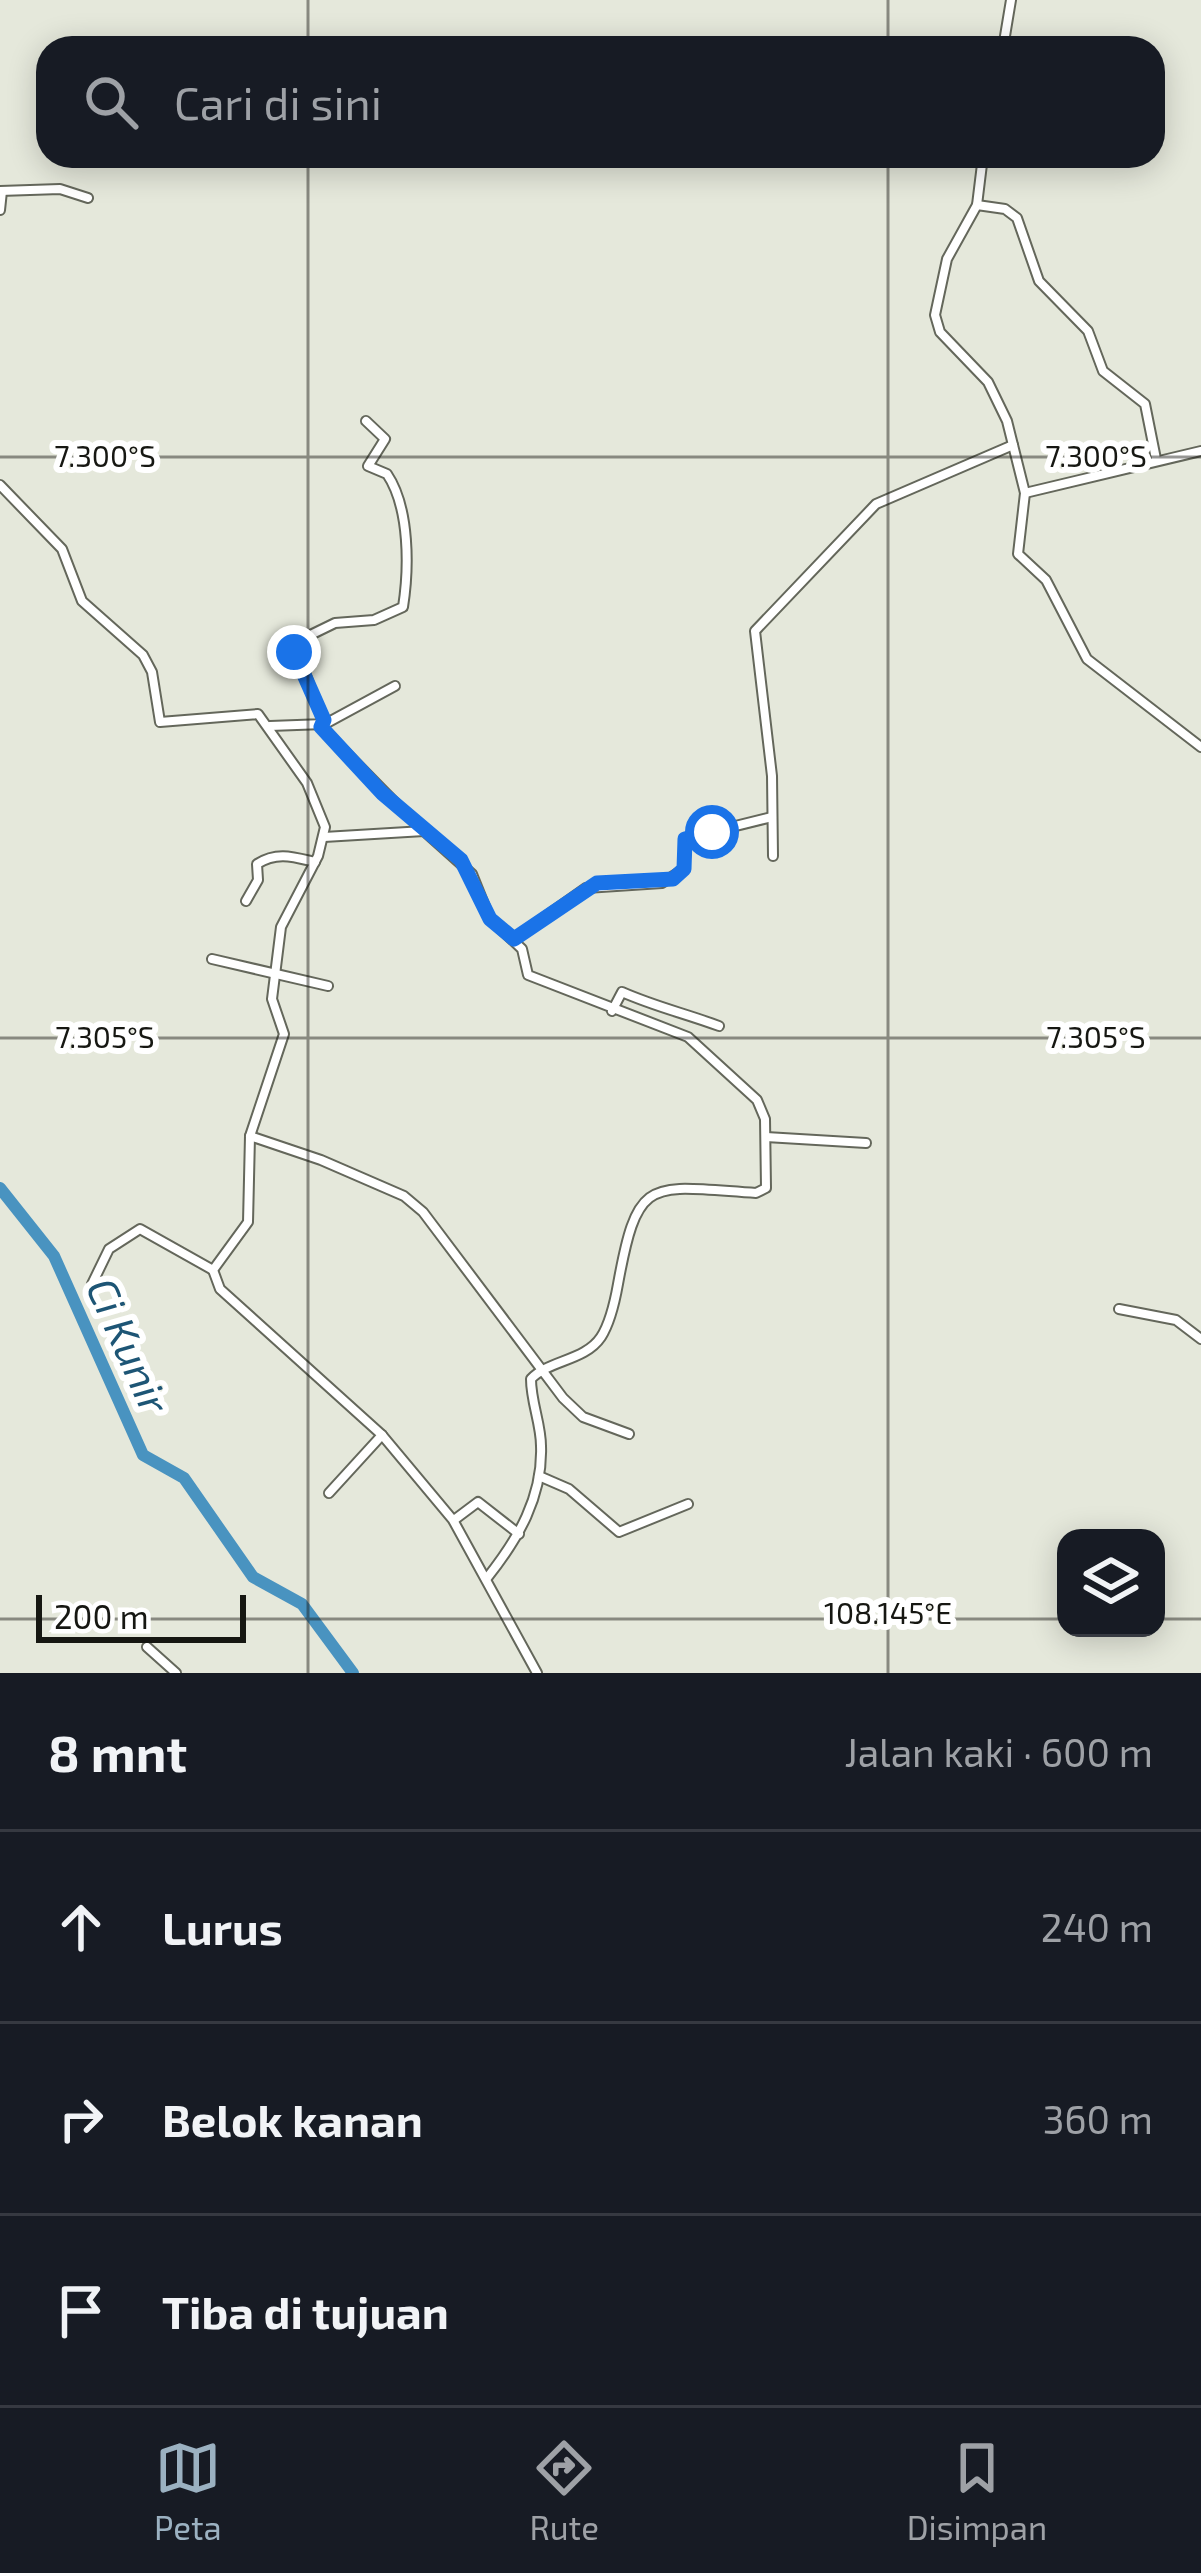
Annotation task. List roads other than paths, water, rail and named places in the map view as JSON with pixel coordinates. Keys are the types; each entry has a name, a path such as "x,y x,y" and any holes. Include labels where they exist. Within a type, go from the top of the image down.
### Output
{"street":[{"path":"1005,36 1011,0"},
{"path":"981,168 976,206 942,274 936,324 988,382 1013,445 1025,493 1018,554 1046,580 1079,648 1102,675 1201,747"},
{"path":"0,210 1,191 60,189 88,198"},
{"path":"976,206 1005,209 1017,218 1039,280 1088,331 1102,371 1145,404 1156,459"},
{"path":"366,421 386,439 368,466 391,479 400,506 404,603 401,610 381,619 335,623 293,644 322,726 424,831 461,860 490,919 522,949 527,975 697,1043 757,1100 766,1137 769,1175 761,1191 664,1191 643,1199 632,1216 603,1334 583,1352 542,1371 530,1384 542,1444 539,1476 519,1534 487,1578"},
{"path":"773,856 755,631 876,504 1013,445"},
{"path":"1025,493 1201,451"},
{"path":"0,484 62,549 82,601 143,655 152,672 160,722 252,713 268,726 321,807 323,837 281,927 272,974 272,999 284,1034 250,1136 248,1222 213,1270"},
{"path":"268,726 322,726 395,686"},
{"path":"514,939 597,883 673,879 684,869 687,838 772,817"},
{"path":"323,837 424,831"},
{"path":"246,901 258,880 257,864 265,859 281,855 315,862"},
{"path":"212,958 328,986"},
{"path":"612,1011 622,992 661,1011 673,1009 719,1026"},
{"path":"250,1136 404,1196 457,1251 542,1371 583,1418 628,1434"},
{"path":"766,1137 866,1143"},
{"path":"92,1284 110,1249 140,1229 213,1270 220,1289 382,1435 453,1520 538,1673"},
{"path":"1119,1309 1176,1320 1201,1339"},
{"path":"329,1493 382,1435"},
{"path":"539,1476 569,1489 619,1532 688,1504"},
{"path":"453,1520 478,1502 519,1534"},
{"path":"147,1647 176,1673"}],"waterway":[{"name":"Ci Kunir","path":"0,1188 54,1256 143,1455 184,1478 253,1577 302,1604 353,1673"}]}
